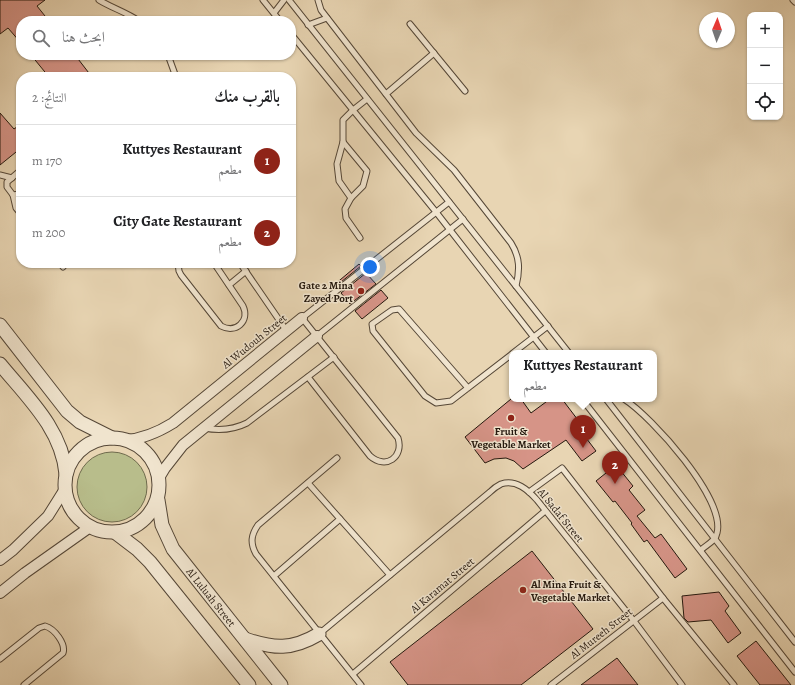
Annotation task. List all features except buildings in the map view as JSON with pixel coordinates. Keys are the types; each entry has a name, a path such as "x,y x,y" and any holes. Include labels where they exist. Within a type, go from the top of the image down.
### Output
{"street":[{"name":"Al Wudouh Street","path":"118,439 138,439 168,427 302,318"},
{"path":"0,325 67,411 85,425 118,439 137,445 148,454 155,465 159,478 160,489 158,500 142,523 129,530 116,533 103,532 90,528 80,521 72,512 67,501 65,489 65,459 50,425 0,364"},
{"path":"159,478 183,445 318,336"},
{"path":"66,475 70,463 78,453 88,445 99,440 118,439"},
{"path":"0,560 13,550 48,516 65,489"},
{"name":"Al Luluah Street","path":"158,500 162,525 173,549 281,685"},
{"path":"0,593 90,528"},
{"path":"116,533 150,562 248,685"},
{"path":"245,639 264,646 284,647 308,640 319,634"}],"lane":[{"path":"99,0 110,7 132,16"},
{"path":"263,0 276,16"},
{"path":"274,13 284,0"},
{"path":"289,0 567,350"},
{"path":"318,0 320,10 416,133 454,170 511,243 519,262 519,276 516,286"},
{"path":"308,25 327,18"},
{"path":"410,24 465,91"},
{"path":"296,40 436,212 544,350"},
{"path":"386,94 434,52"},
{"path":"170,60 174,72"},
{"path":"351,198 339,181 337,164 343,142 343,120 353,110 368,99"},
{"path":"343,142 367,171 363,186 351,198 345,209 346,218 360,238"},
{"path":"0,174 12,178"},
{"path":"16,174 7,182 7,187 13,195 16,208"},
{"name":"Al Wudouh Street","path":"302,318 449,202"},
{"path":"318,336 463,219"},
{"path":"179,268 181,275 221,326 229,329 238,327 242,324 245,315 243,306 217,268"},
{"path":"244,268 286,330"},
{"path":"229,285 246,271"},
{"path":"468,388 399,309 392,310 372,324 373,331 425,396 436,403 451,401 509,357"},
{"path":"302,318 318,336 398,438 399,448 395,457 387,462 382,462 370,456 308,377"},
{"path":"518,350 548,326"},
{"path":"204,428 217,430 231,429 247,424 334,357"},
{"path":"584,402 795,672"},
{"path":"608,402 795,642"},
{"path":"628,402 651,421 696,475 710,498 715,511 718,532 715,539 700,550"},
{"path":"337,458 258,525 252,536 253,548 319,634 361,685"},
{"path":"529,492 562,468 663,598 734,685"},
{"path":"308,483 390,574"},
{"name":"Al Sadaf Street","path":"319,634 490,492 501,484 516,484 529,492 545,511 634,621 682,685"},
{"name":"Al Karamat Street","path":"352,674 545,511"},
{"path":"274,576 340,519"},
{"name":"Al Mureeh Street","path":"551,685 663,598"},
{"path":"0,659 39,628 45,626 53,631 63,644 63,653 24,685"}],"green space":[{"path":"112,452 131,458 141,468 147,487 141,506 131,516 112,522 93,516 83,506 77,487 83,468 93,458"}],"place":[{"name":"Gate 2 Mina Zayed Port","path":"361,291"},
{"name":"Fruit & Vegetable Market","path":"511,418"},
{"name":"Kuttyes Restaurant","path":"583,448"},
{"name":"City Gate Restaurant","path":"615,484"},
{"name":"Al Mina Fruit & Vegetable Market","path":"523,590"}]}
